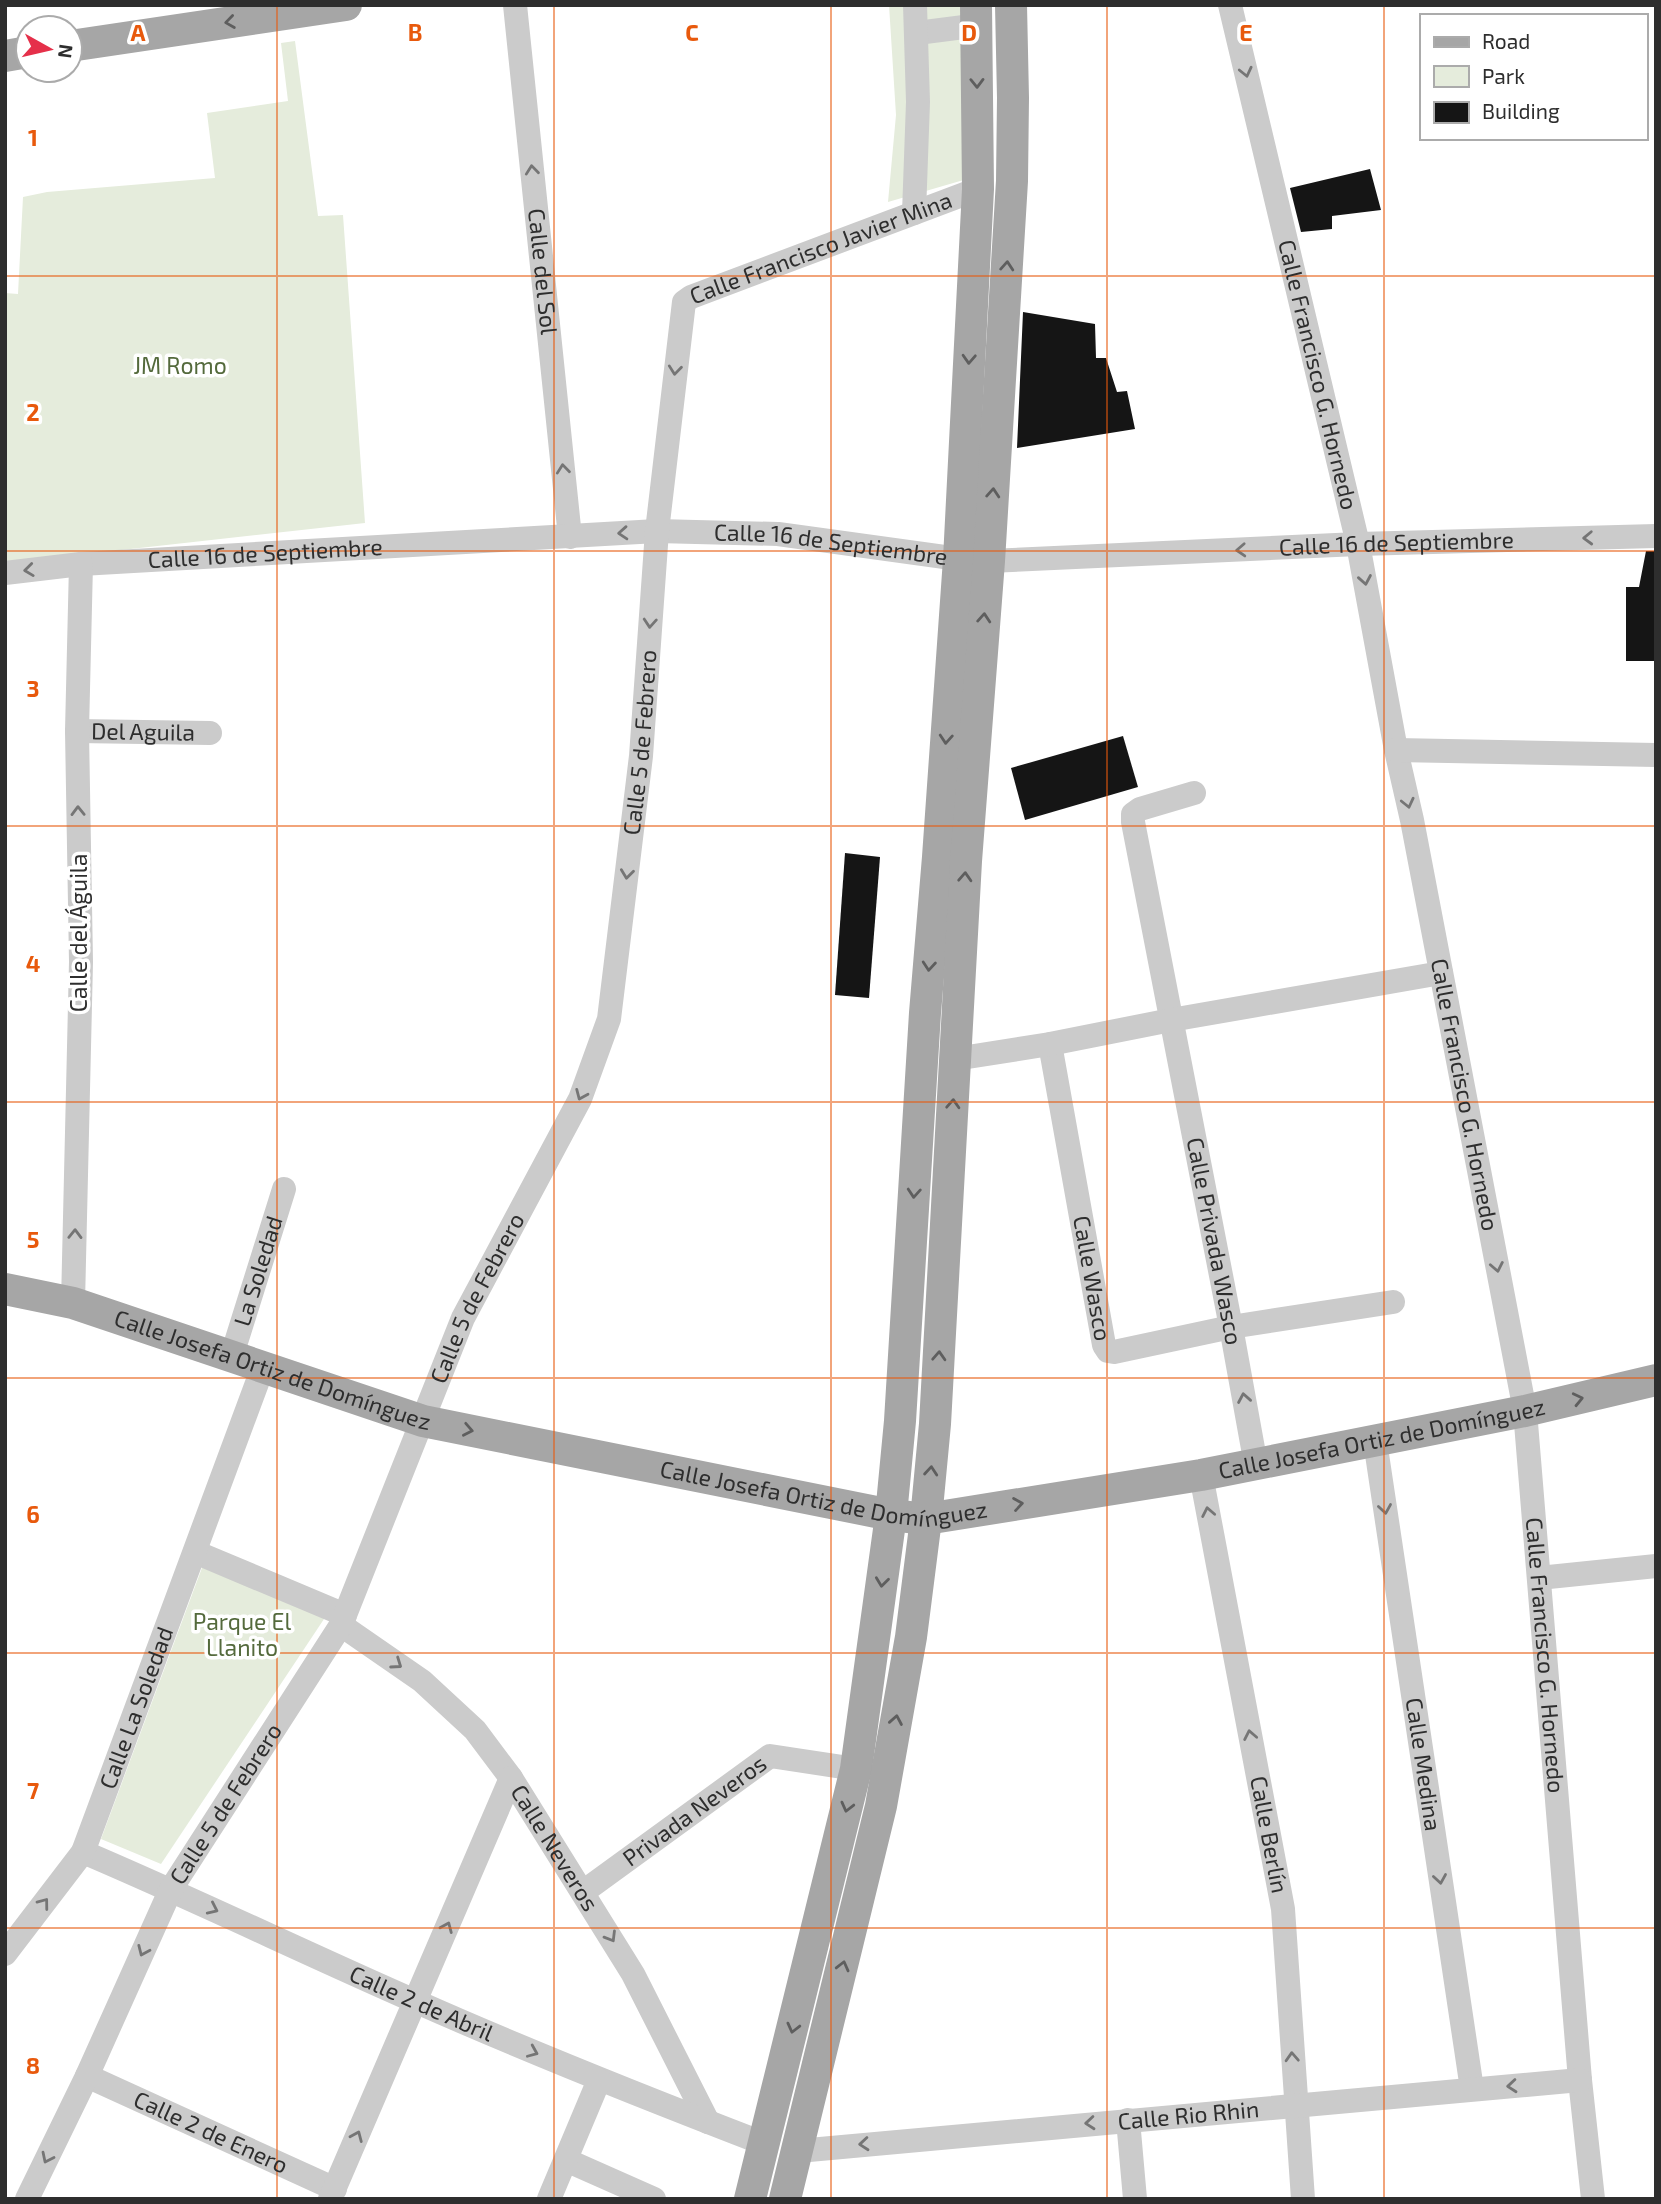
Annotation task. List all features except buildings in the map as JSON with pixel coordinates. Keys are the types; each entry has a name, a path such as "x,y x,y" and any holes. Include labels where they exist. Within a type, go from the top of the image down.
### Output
{"main road":[{"path":"84,44 346,5"},
{"path":"750,2199 856,1769 891,1515 900,1420 925,1013 938,857 974,560 1012,181 1011,5"},
{"path":"786,2199 881,1806 911,1637 935,1424 966,861 974,560 978,189 970,16"},
{"name":"Calle Josefa Ortiz de Domínguez","path":"5,1289 73,1303 423,1421 891,1515 926,1519 1256,1465 1524,1411 1656,1380"}],"street":[{"name":"Calle del Sol","path":"515,5 570,537"},
{"path":"914,213 918,102 915,5"},
{"name":"Calle Francisco G. Hornedo","path":"1230,5 1358,544 1524,1411 1580,2080 1593,2199"},
{"path":"917,33 970,16"},
{"name":"Calle Francisco Javier Mina","path":"657,531 684,302 691,296 978,189"},
{"name":"Calle 16 de Septiembre","path":"5,573 81,564 657,531 778,534 974,560 1358,544 1656,536"},
{"name":"Calle 5 de Febrero","path":"27,2199 88,2076 171,1889 343,1620 463,1318 580,1099 609,1019 641,756 657,531"},
{"name":"Calle del Águila","path":"73,1303 81,962 77,731 81,564"},
{"name":"Del Aguila","path":"77,731 209,733"},
{"path":"1396,750 1656,755"},
{"path":"1171,1020 1133,814 1140,809 1194,793"},
{"path":"955,1059 1441,973"},
{"name":"Calle Privada Wasco","path":"1171,1020 1256,1465"},
{"name":"Calle Wasco","path":"1049,1044 1104,1345 1108,1350 1114,1352 1231,1327 1393,1302"},
{"name":"La Soledad","path":"232,1355 284,1189"},
{"name":"Calle La Soledad","path":"5,1954 83,1852 263,1367"},
{"name":"Calle Medina","path":"1375,1441 1472,2089"},
{"name":"Calle Berlín","path":"1201,1475 1283,1909 1303,2199"},
{"name":"Calle Neveros","path":"195,1552 343,1620 422,1681 475,1730 511,1778 633,1975 708,2122"},
{"path":"1539,1578 1656,1566"},
{"name":"Privada Neveros","path":"583,1892 771,1756 856,1769"},
{"path":"332,2194 511,1778"},
{"name":"Calle 2 de Abril","path":"83,1852 171,1889 415,2001 599,2080 765,2144"},
{"name":"Calle 2 de Enero","path":"88,2076 332,2194"},
{"path":"550,2199 599,2080"},
{"name":"Calle Rio Rhin","path":"798,2151 1580,2080"},
{"path":"1128,2120 1135,2199"},
{"path":"566,2160 654,2199"}],"green space":[{"path":"889,5 964,5 967,179 888,202 896,115"},
{"name":"JM Romo","path":"295,41 318,216 343,215 365,523 5,563 5,293 18,294 23,197 47,192 215,178 207,113 288,101 281,43"},
{"name":"Parque El Llanito","path":"206,1557 332,1607 161,1864 101,1839"}]}
